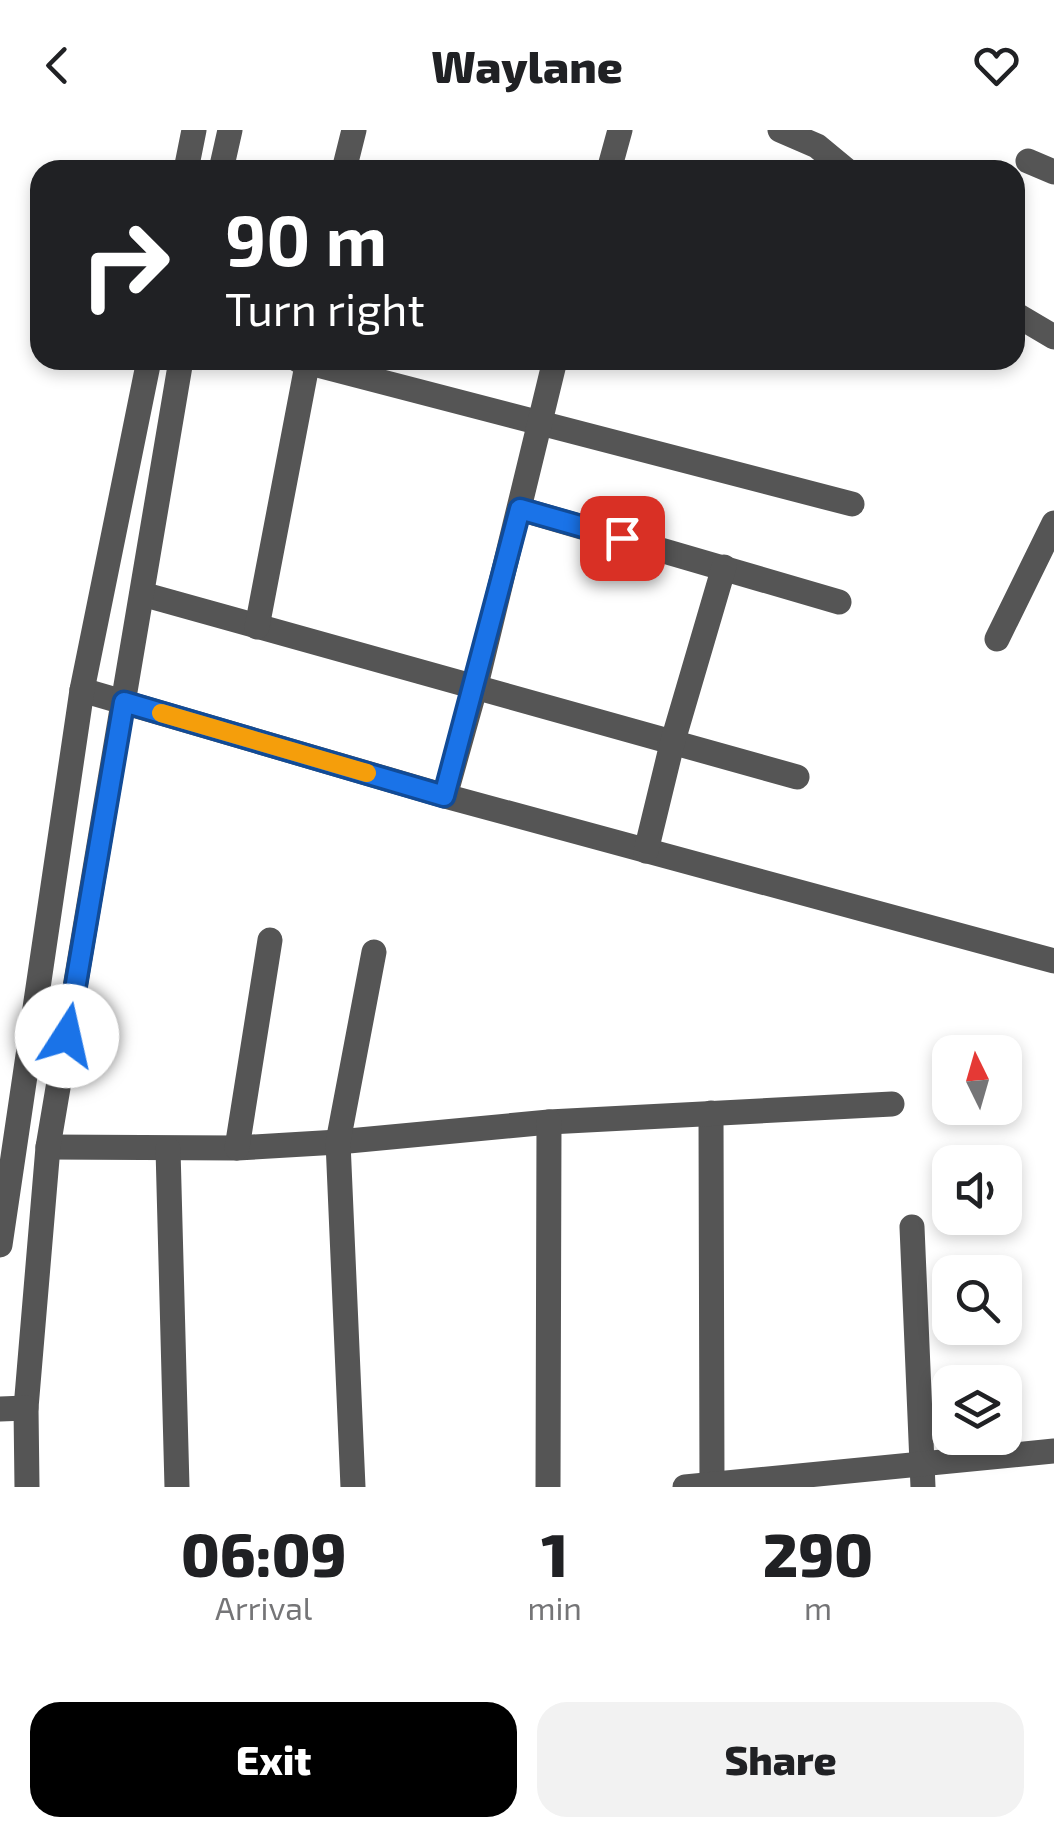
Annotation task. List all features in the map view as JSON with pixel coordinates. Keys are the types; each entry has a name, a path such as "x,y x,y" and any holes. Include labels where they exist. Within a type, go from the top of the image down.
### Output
{"street":[{"path":"188,160 194,130"},
{"path":"224,160 230,130"},
{"path":"346,160 354,130"},
{"path":"611,160 620,130"},
{"path":"780,130 817,146 834,160"},
{"path":"1028,161 1054,172"},
{"path":"1025,320 1054,337"},
{"path":"0,1244 82,690 147,370"},
{"path":"27,1487 26,1408 48,1146 179,370"},
{"path":"258,627 302,370"},
{"path":"340,370 852,504"},
{"path":"444,796 553,370"},
{"path":"520,509 839,602"},
{"path":"996,639 1054,523"},
{"path":"646,850 672,744 724,567"},
{"path":"142,594 797,777"},
{"path":"82,690 444,796 1054,960"},
{"path":"238,1148 270,940"},
{"path":"353,1487 338,1142 374,952"},
{"path":"48,1146 238,1148 549,1122 892,1104"},
{"path":"712,1114 712,1486"},
{"path":"548,1487 549,1122"},
{"path":"168,1149 177,1487"},
{"path":"912,1227 922,1476"},
{"path":"0,1409 26,1408"},
{"path":"685,1487 922,1476 1054,1451"}],"slow traffic":[{"path":"161,713 367,773"}],"route":[{"path":"67,1036 124,702 444,796 520,509 622,538"}]}
